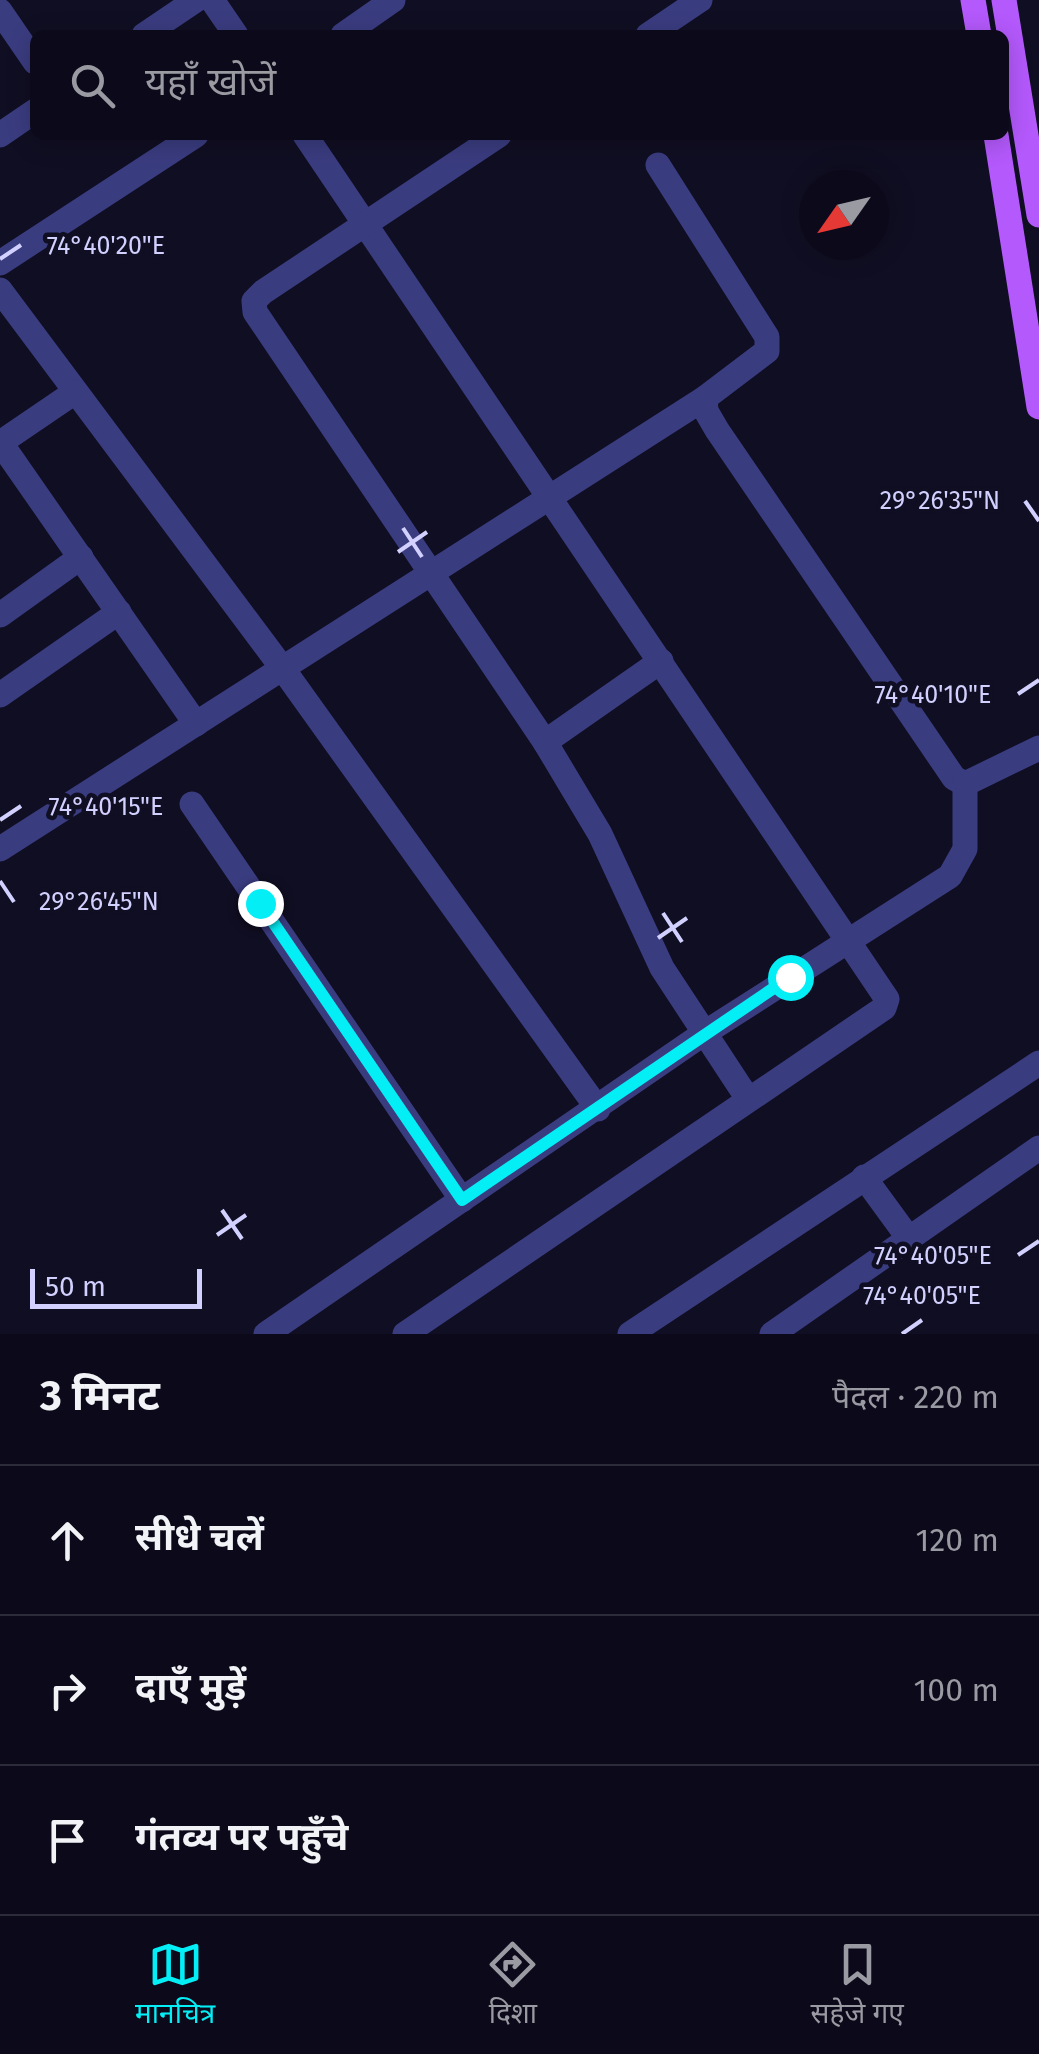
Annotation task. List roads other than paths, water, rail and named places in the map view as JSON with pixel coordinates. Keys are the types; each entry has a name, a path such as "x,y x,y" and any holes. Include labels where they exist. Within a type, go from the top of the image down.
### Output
{"main road":[{"path":"973,0 977,30"},
{"path":"1004,0 1033,143 1039,214"},
{"path":"997,140 1039,407"}],"street":[{"path":"151,30 196,0"},
{"path":"212,0 233,30"},
{"path":"350,30 393,0"},
{"path":"655,30 700,0"},
{"path":"0,11 30,55"},
{"path":"0,135 30,114"},
{"path":"0,263 188,140"},
{"path":"307,140 884,992 884,1008 405,1334"},
{"path":"492,140 263,292 254,300 255,312 545,742 600,834 662,968 748,1099"},
{"path":"0,849 705,398 767,350 766,337 658,165"},
{"path":"0,290 283,668 598,1108"},
{"path":"75,392 0,442 196,724"},
{"path":"705,398 706,411 728,446 954,778 966,784"},
{"path":"0,615 81,557"},
{"path":"0,694 119,612"},
{"path":"545,742 661,662"},
{"path":"966,784 1039,748"},
{"path":"266,1334 703,1034 959,866 965,848 966,784"},
{"path":"192,804 462,1200"},
{"path":"630,1334 1039,1063"},
{"path":"772,1334 1039,1148"},
{"path":"864,1177 910,1240"}]}
